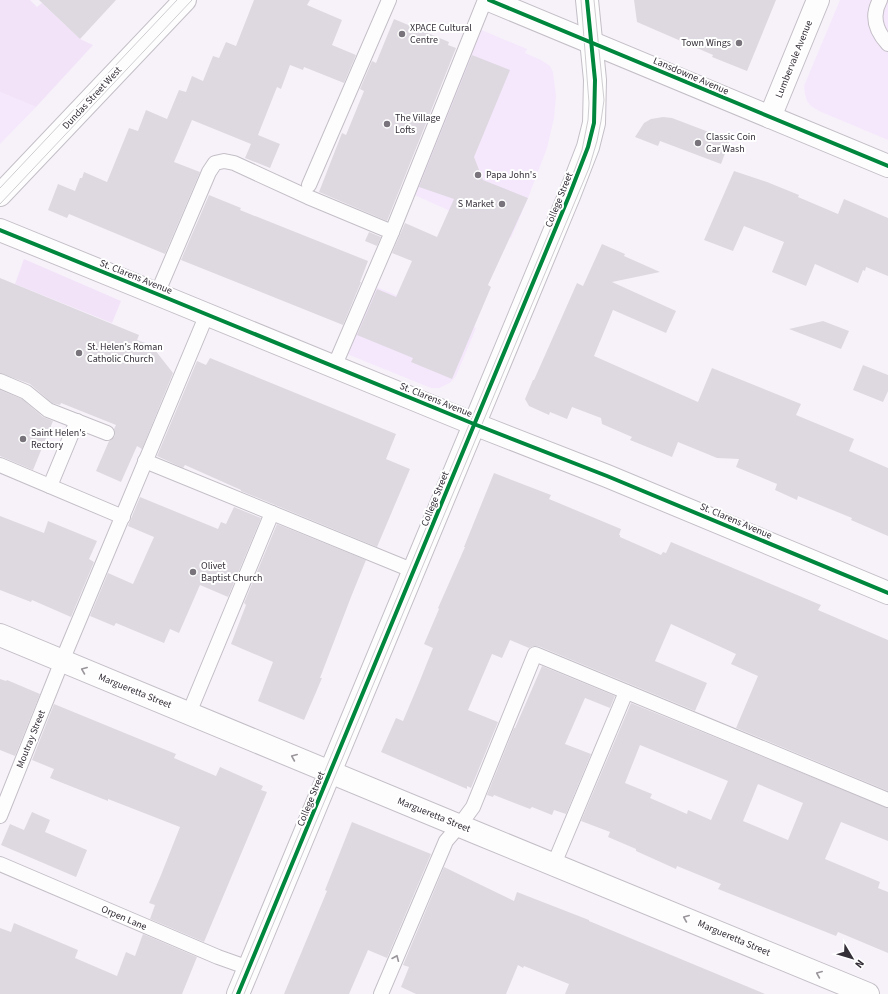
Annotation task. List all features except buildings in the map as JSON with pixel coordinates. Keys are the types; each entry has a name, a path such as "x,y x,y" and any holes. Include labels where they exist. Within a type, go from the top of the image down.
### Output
{"street":[{"name":"Dundas Street West","path":"0,195 185,0"},
{"name":"Lansdowne Avenue","path":"489,0 888,166"},
{"name":"College Street","path":"238,994 572,190 588,147 595,114 595,80 587,0"},
{"name":"Lumbervale Avenue","path":"770,117 818,0"},
{"name":"St. Clarens Avenue","path":"0,230 474,424 615,479 888,593"},
{"name":"Margueretta Street","path":"0,635 868,994"}],"lane":[{"path":"309,185 390,0"},
{"path":"334,367 392,232 485,0"},
{"path":"880,0 875,13 876,25 880,36 888,44"},
{"path":"157,294 209,172 214,164 224,161 234,163 308,197 392,232"},
{"name":"Moutray Street","path":"1,809 207,314"},
{"path":"0,381 26,392 48,410 107,433"},
{"path":"50,486 77,421"},
{"path":"145,462 414,571"},
{"path":"0,465 123,517"},
{"path":"189,713 272,513"},
{"path":"381,994 446,841 473,807 535,654 888,800"},
{"path":"554,864 626,692"},
{"name":"Orpen Lane","path":"0,864 203,951 249,968"}],"shaded area":[{"path":"0,0 30,0 37,7 42,3 80,39 93,45 36,107 0,92"},
{"path":"840,0 888,0 888,140 819,111 811,106 807,101 804,86"},
{"path":"472,26 527,49 525,53 550,66 553,72 556,96 554,118 547,148 511,238 403,190"},
{"path":"0,92 36,107 0,144"},
{"path":"24,259 121,301 112,323 15,284"},
{"path":"374,286 476,328 456,376 451,382 439,388 431,388 347,354"}],"tram line":[{"path":"0,188 177,0"},
{"path":"0,204 192,0"},
{"path":"232,994 582,150 588,120 589,103 581,0"},
{"path":"244,994 589,168 597,141 604,100 594,0"}],"cycle path":[{"path":"489,0 888,166"},
{"path":"238,994 588,147 594,123 595,80 587,0"},
{"path":"0,230 474,424 607,476 888,593"}],"place":[{"name":"XPACE Cultural Centre","path":"402,34"},
{"name":"Town Wings","path":"739,43"},
{"name":"The Village Lofts","path":"387,124"},
{"name":"Classic Coin Car Wash","path":"698,143"},
{"name":"Papa John's","path":"478,175"},
{"name":"S Market","path":"502,204"},
{"name":"St. Helen's Roman Catholic Church","path":"79,353"},
{"name":"Saint Helen's Rectory","path":"23,439"},
{"name":"Olivet Baptist Church","path":"193,572"}]}
